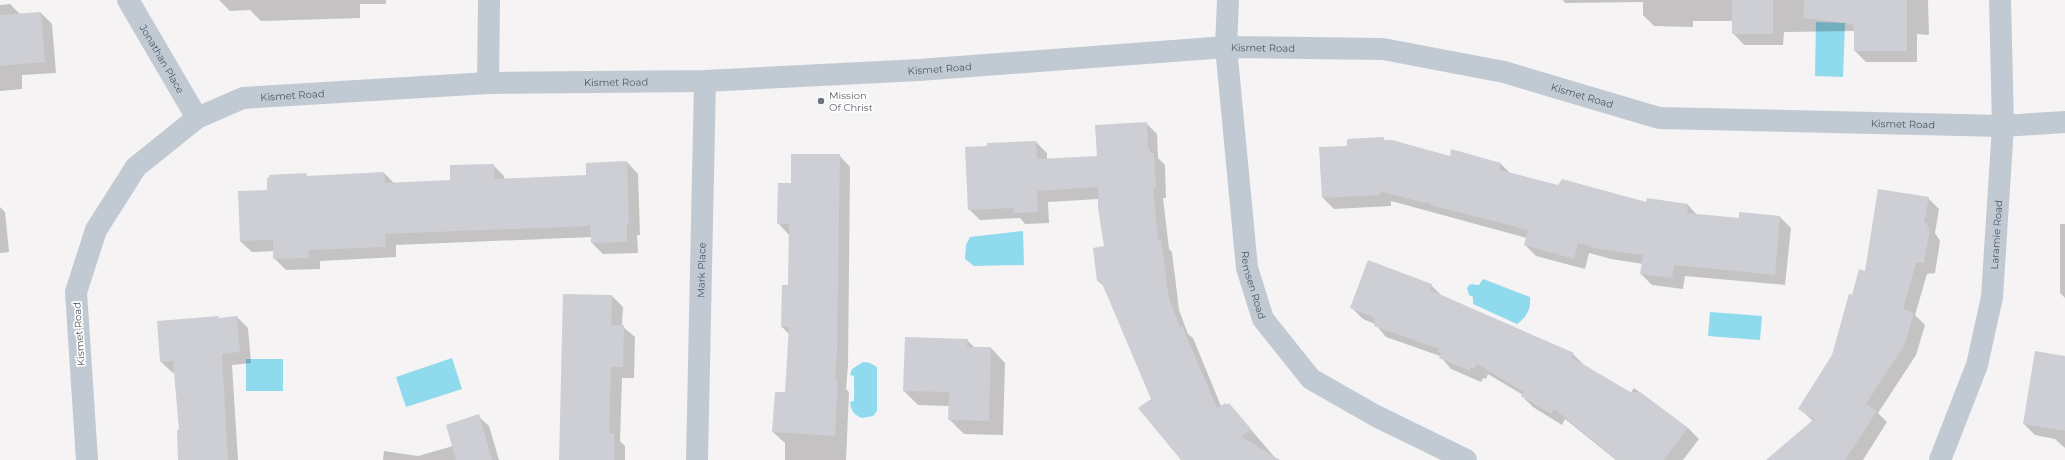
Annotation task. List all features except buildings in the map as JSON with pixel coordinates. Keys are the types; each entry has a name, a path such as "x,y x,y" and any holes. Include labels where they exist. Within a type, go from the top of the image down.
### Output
{"street":[{"name":"Jonathan Place","path":"128,0 197,118"},
{"path":"488,83 489,0"},
{"name":"Remsen Road","path":"1228,0 1226,47 1247,268 1263,319 1311,380 1376,416 1466,460"},
{"name":"Laramie Road","path":"1940,460 1977,365 1992,297 2003,126 2000,0"},
{"name":"Kismet Road","path":"87,460 76,292 96,230 136,168 197,118 243,98 488,83 705,81 920,70 1226,47 1383,50 1504,72 1659,118 2003,126 2065,122"},
{"name":"Mark Place","path":"697,460 705,81"}],"water":[{"path":"1816,22 1845,23 1843,77 1815,76"},
{"path":"1023,231 1024,265 974,266 965,259 966,245 970,237"},
{"path":"1483,279 1530,297 1530,305 1526,316 1517,324 1473,304 1473,297 1469,295 1467,288 1470,284 1479,285"},
{"path":"1710,312 1762,316 1760,340 1708,336"},
{"path":"452,358 462,389 406,407 396,377"},
{"path":"246,359 283,359 283,391 246,391"},
{"path":"863,362 870,363 877,367 877,411 873,416 862,418 857,416 851,408 850,402 854,401 854,376 850,375 852,369"}],"place":[{"name":"Mission Of Christ","path":"821,101"}]}
